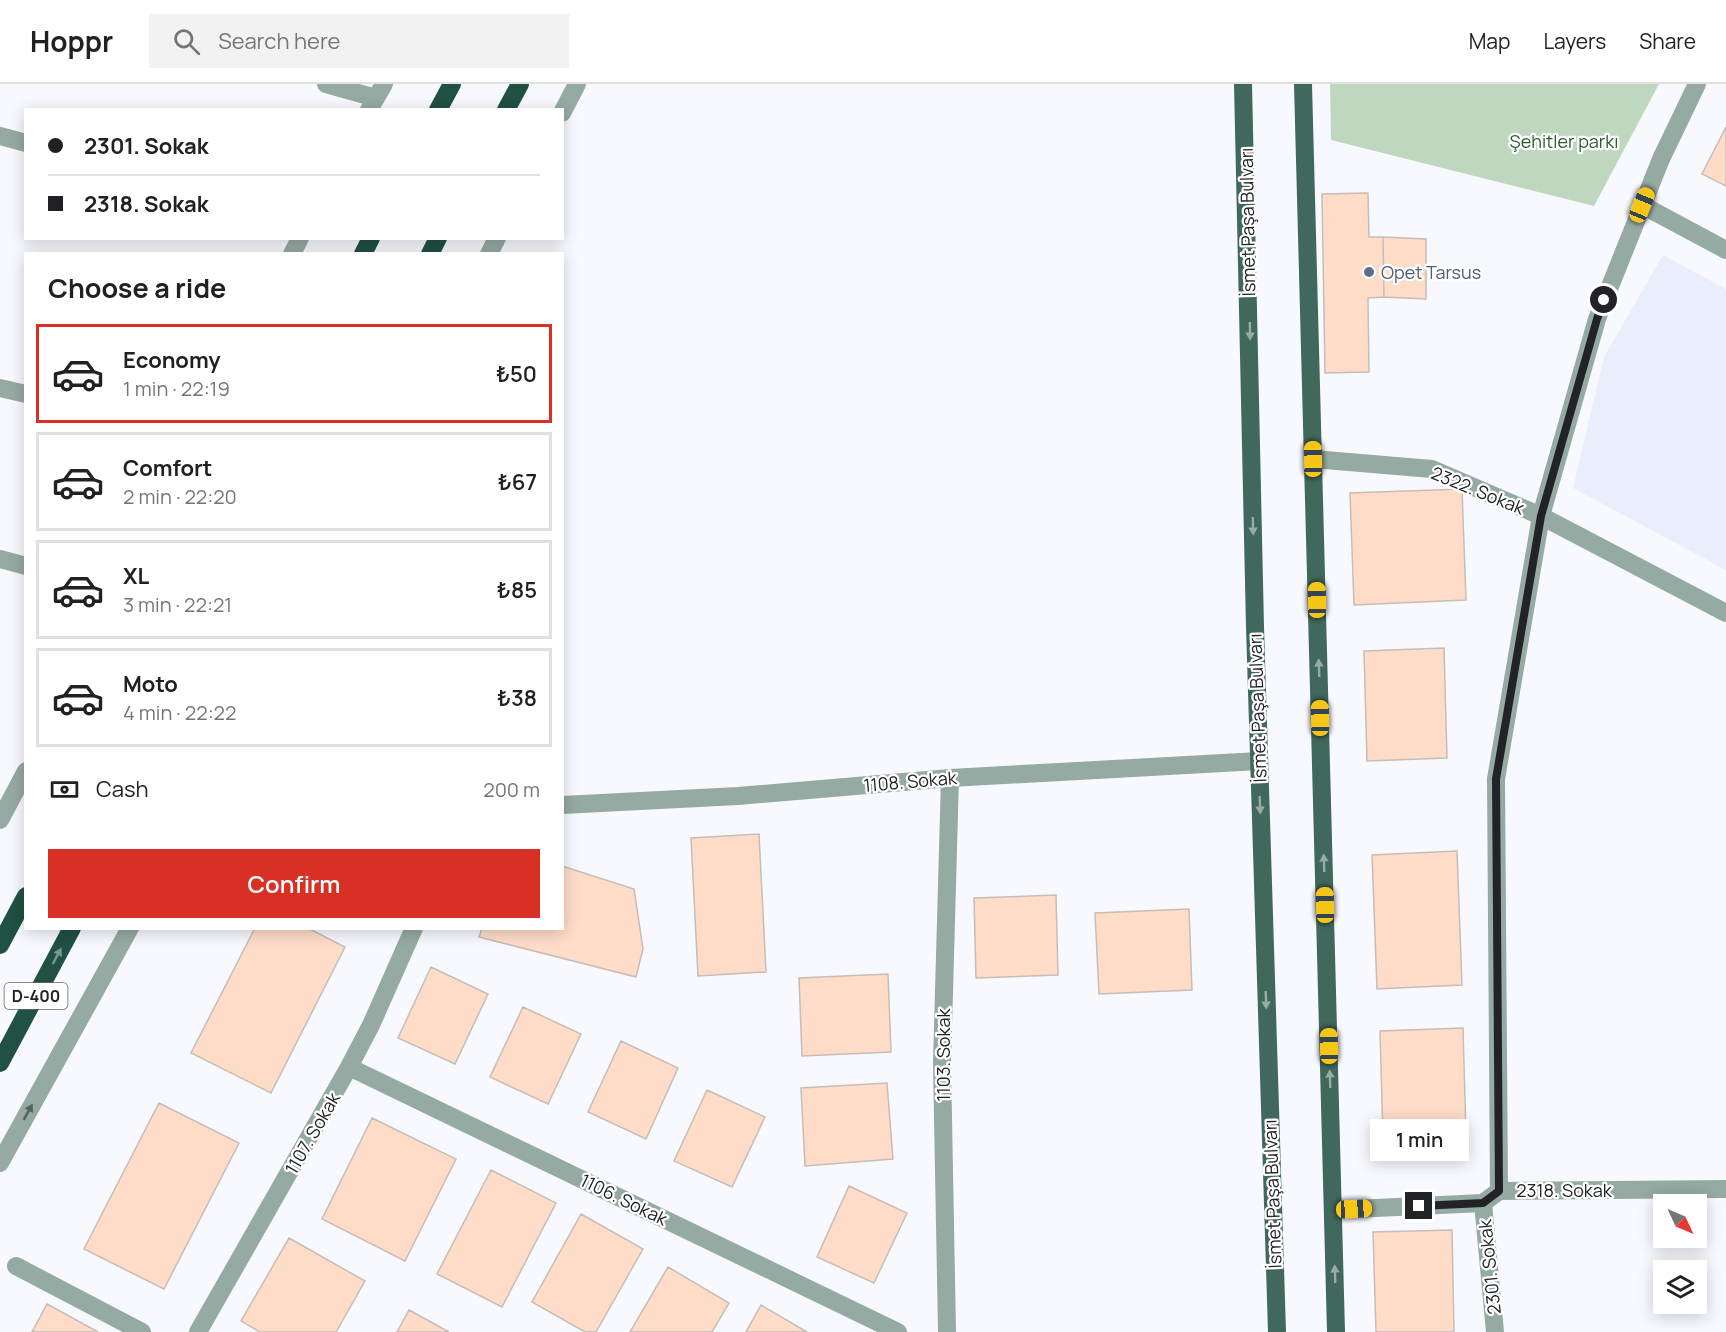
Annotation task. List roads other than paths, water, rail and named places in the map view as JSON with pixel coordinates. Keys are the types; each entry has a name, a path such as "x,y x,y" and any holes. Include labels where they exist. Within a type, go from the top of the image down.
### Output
{"highway":[{"path":"439,108 452,84"},
{"path":"507,108 520,84"},
{"path":"0,945 24,900"},
{"name":"D-400","path":"0,1064 71,930"}],"main road":[{"name":"İsmet Paşa Bulvarı","path":"1244,84 1259,761 1277,1332"},
{"path":"1303,84 1336,1332"}],"street":[{"path":"326,84 376,97"},
{"path":"564,109 577,84"},
{"path":"1499,1191 1496,779 1541,516 1597,319 1661,159 1697,84"},
{"path":"0,136 24,142"},
{"path":"1642,205 1726,250"},
{"path":"0,388 24,394"},
{"name":"2322. Sokak","path":"1313,459 1432,469 1541,516 1726,613"},
{"path":"0,559 24,565"},
{"name":"1108. Sokak","path":"564,805 738,796 950,778 1259,761"},
{"path":"0,820 24,775"},
{"name":"1103. Sokak","path":"947,1332 942,1064 950,778"},
{"path":"0,1163 129,930"},
{"name":"1107. Sokak","path":"198,1332 349,1067 371,1025 413,930"},
{"name":"1106. Sokak","path":"349,1067 898,1332"},
{"name":"2318. Sokak","path":"1483,1203 1499,1191 1726,1189"},
{"path":"1333,1210 1483,1203"},
{"name":"2301. Sokak","path":"1483,1203 1495,1332"},
{"path":"16,1266 142,1332"}],"place":[{"name":"Opet Tarsus","path":"1369,272"}],"park label":[{"name":"Şehitler parkı","path":"1564,141"}]}
